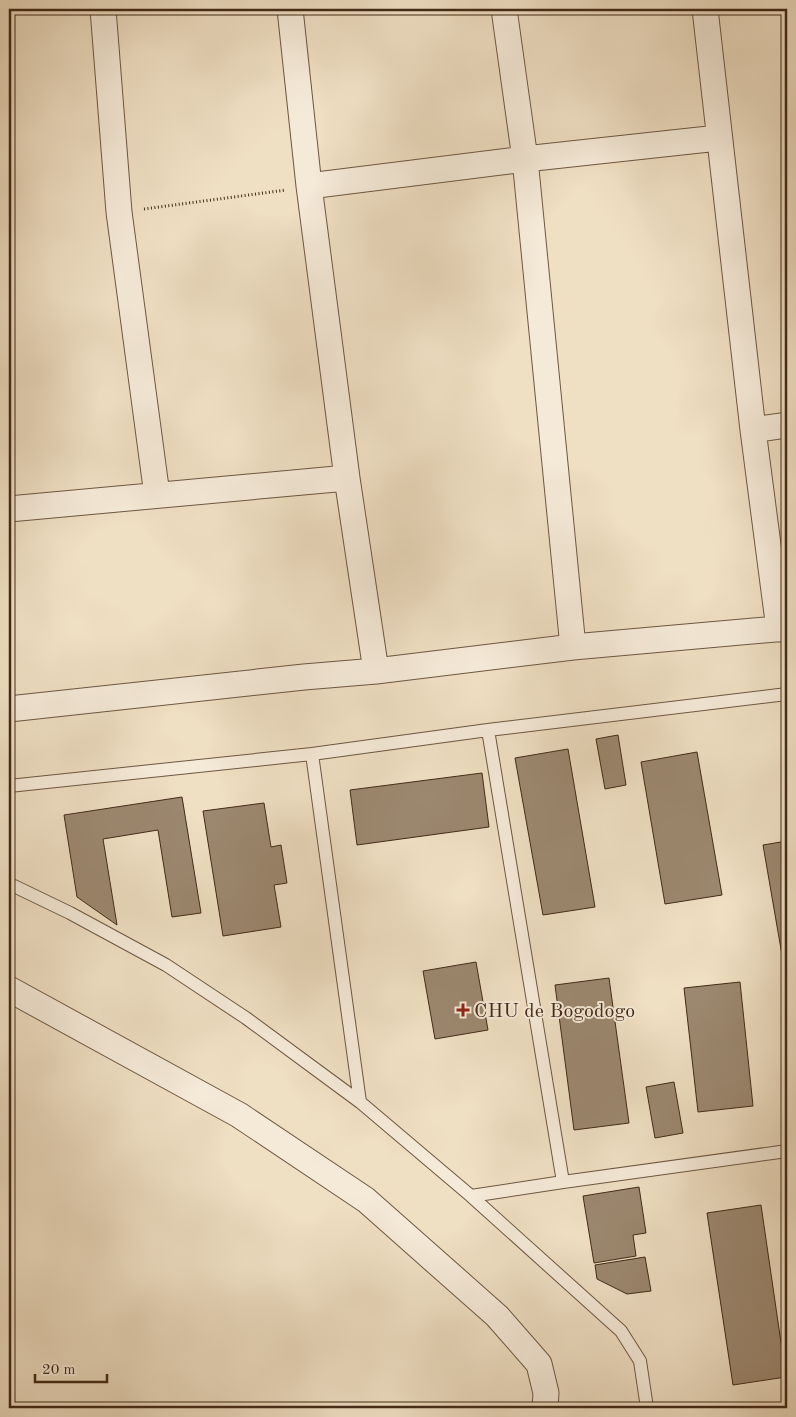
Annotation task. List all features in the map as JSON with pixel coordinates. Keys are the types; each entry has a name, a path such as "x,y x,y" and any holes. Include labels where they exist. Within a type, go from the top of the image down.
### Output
{"street":[{"path":"103,9 120,212 157,495"},
{"path":"290,9 309,186 347,478 376,671"},
{"path":"504,9 525,159 573,647"},
{"path":"9,709 376,671 573,647 783,629 753,430 718,138 705,9"},
{"path":"309,186 525,159 718,138"},
{"path":"753,430 787,425"},
{"path":"9,509 347,478"},
{"path":"9,989 239,1115 366,1200 497,1316 533,1357 539,1364 546,1393 545,1408"}],"lane":[{"path":"9,786 312,754 488,730 787,694"},
{"path":"488,730 563,1182"},
{"path":"312,754 360,1102"},
{"path":"14,886 70,913 166,965 246,1018 360,1102 471,1196 621,1330 640,1361 647,1408"},
{"path":"471,1196 787,1151"}],"path":[{"path":"120,212 309,186"}],"building":[{"path":"618,735 626,785 605,789 596,739"},
{"path":"568,749 595,907 543,915 515,758"},
{"path":"697,752 722,895 665,904 641,762"},
{"path":"482,773 489,827 357,845 350,790"},
{"path":"182,797 201,913 172,917 158,830 103,839 117,925 77,897 64,815"},
{"path":"264,803 271,847 281,845 287,883 274,885 281,927 223,936 203,811"},
{"path":"787,841 787,984 763,845"},
{"path":"476,962 488,1030 435,1039 423,971"},
{"path":"609,978 629,1123 574,1130 555,985"},
{"path":"740,982 753,1106 698,1112 684,988"},
{"path":"674,1082 683,1133 655,1138 646,1087"},
{"path":"639,1187 646,1233 633,1235 636,1256 594,1263 583,1196"},
{"path":"761,1205 786,1377 733,1385 707,1213"},
{"path":"645,1257 651,1291 627,1294 597,1279 595,1265"}],"place":[{"name":"CHU de Bogodogo","path":"463,1010"}]}
